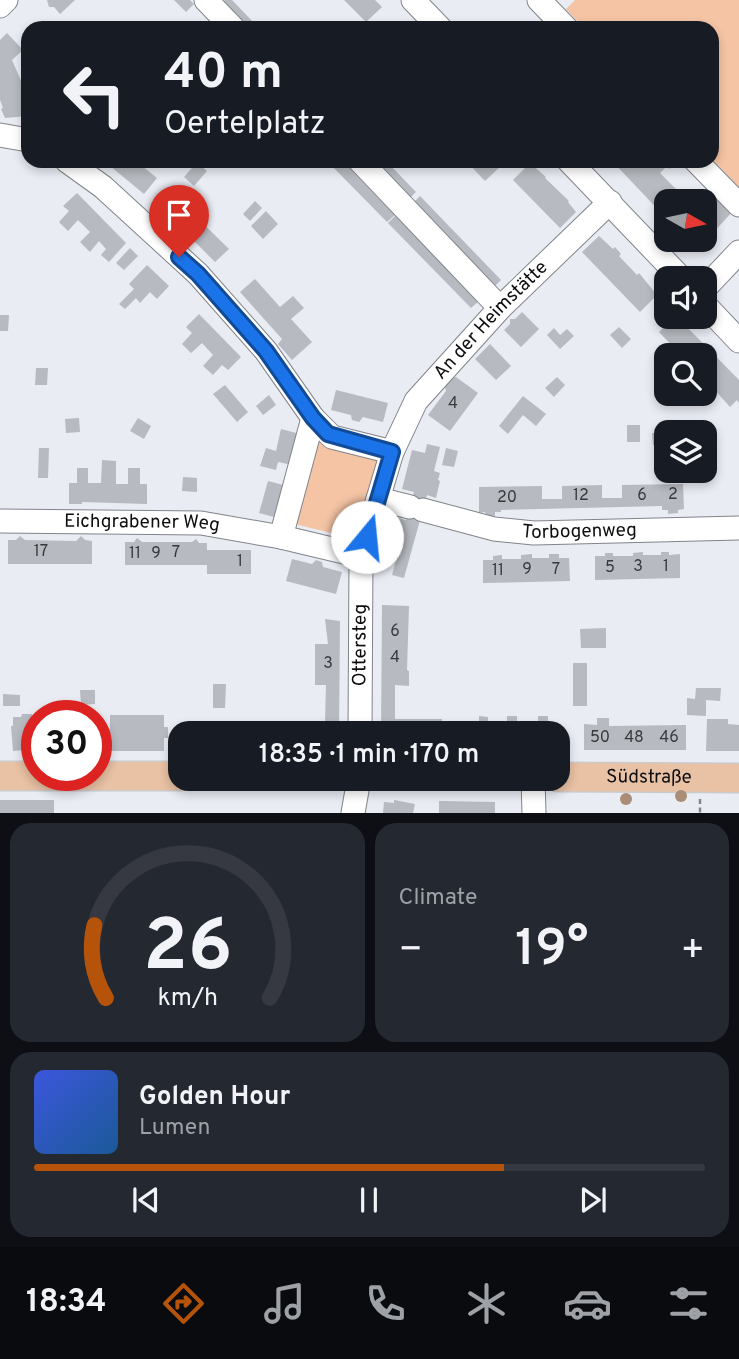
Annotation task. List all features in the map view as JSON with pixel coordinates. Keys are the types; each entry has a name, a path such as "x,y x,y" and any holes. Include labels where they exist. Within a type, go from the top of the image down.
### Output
{"main road":[{"path":"0,776 168,776"},
{"name":"Südstraße","path":"570,777 739,778"}],"street":[{"path":"0,6 6,0"},
{"path":"206,0 226,21"},
{"path":"413,0 433,21"},
{"path":"539,0 559,21"},
{"path":"0,135 21,139"},
{"path":"76,168 103,187 198,274 266,351 313,418 332,437 392,452"},
{"path":"367,168 500,308"},
{"path":"576,168 670,266"},
{"path":"703,168 739,205"},
{"name":"An der Heimstätte","path":"378,499 392,452 416,401 500,308 610,202"},
{"path":"717,275 739,252"},
{"path":"717,317 739,341"},
{"path":"281,537 313,418"},
{"name":"Torbogenweg","path":"378,499 494,529 534,533 739,528"},
{"name":"Ottersteg","path":"360,721 361,556 378,499"},
{"name":"Eichgrabener Weg","path":"0,521 201,523 281,537 361,556"},
{"path":"353,813 357,791"},
{"path":"533,791 534,813"}],"path":[{"path":"700,796 700,813"}],"shaded area":[{"path":"575,0 739,0 739,187 719,166 719,21 577,21 566,9"},
{"path":"319,439 380,455 355,539 299,525 293,521"}],"building":[{"path":"47,0 75,0 60,14 54,7 49,7"},
{"path":"174,0 190,0 194,4 186,12"},
{"path":"225,0 232,0 252,21 235,21 220,5"},
{"path":"344,0 375,0 382,7 365,21"},
{"path":"7,33 21,48 21,52 12,60 21,81 21,117 5,118 1,109 0,40"},
{"path":"112,168 145,168 157,178 144,194"},
{"path":"192,168 204,168 207,171 194,186 184,177"},
{"path":"334,168 350,168 395,215 387,222"},
{"path":"376,168 393,168 416,192 407,201"},
{"path":"473,168 499,168 485,181"},
{"path":"525,168 536,168 569,201 576,212 560,228 513,180"},
{"path":"619,168 665,168 660,173 676,189 654,189 654,205"},
{"path":"77,193 126,243 109,262 101,255 106,249 99,241 90,252 80,242 90,232 78,220 68,231 59,222 69,211 63,206"},
{"path":"718,193 734,210 718,227"},
{"path":"420,196 501,280 491,290 410,206"},
{"path":"255,201 262,208 250,221 243,214"},
{"path":"185,206 229,249 215,262 172,219"},
{"path":"266,211 278,224 263,239 251,226"},
{"path":"396,215 479,301 471,308 388,223"},
{"path":"599,236 613,249 615,247 621,254 619,256 637,275 639,273 654,291 654,298 640,312 582,252"},
{"path":"130,248 138,256 124,270 116,263"},
{"path":"147,265 169,286 157,299 150,292 140,303 136,298 125,309 119,304 134,289 129,284"},
{"path":"255,279 280,307 293,296 304,308 291,319 312,342 292,360 278,344 282,339 240,292"},
{"path":"522,312 539,329 521,347 504,330 510,324 510,319 515,319"},
{"path":"199,314 241,357 228,370 222,365 213,375 203,366 213,355 202,343 191,353 182,344 192,333 186,327"},
{"path":"0,315 9,315 8,331 0,331"},
{"path":"619,327 631,339 622,348 610,335"},
{"path":"554,328 560,335 567,329 574,336 560,349 547,335"},
{"path":"662,329 689,329 703,343 670,343 659,332"},
{"path":"490,344 511,366 496,380 475,359"},
{"path":"717,358 739,380 739,403 737,400 730,407 717,392"},
{"path":"36,368 48,368 47,385 35,385"},
{"path":"456,377 478,393 450,431 428,415 446,391 444,383 447,379"},
{"path":"557,377 565,385 554,397 545,388"},
{"path":"225,385 248,412 237,422 213,394"},
{"path":"336,390 388,403 383,422 363,417 359,422 352,420 351,415 331,410"},
{"path":"269,395 276,405 263,415 256,406"},
{"path":"523,396 546,414 536,426 523,415 508,434 499,426"},
{"path":"79,418 80,432 66,433 65,419"},
{"path":"138,418 151,426 144,439 130,431"},
{"path":"627,425 640,425 640,442 627,442"},
{"path":"281,429 300,434 292,465 278,462 276,470 260,466 266,448 276,451"},
{"path":"427,444 440,447 434,471 440,473 440,481 436,498 427,495 404,578 392,575 396,560 383,557 394,517 406,520 414,492 402,489 412,450 425,453"},
{"path":"39,448 49,448 48,478 38,478"},
{"path":"446,448 458,451 454,467 442,465"},
{"path":"102,460 116,461 116,484 128,484 128,468 140,468 140,484 147,484 147,504 69,504 69,483 77,483 77,468 88,468 88,483 101,483"},
{"path":"183,477 197,478 197,492 182,491"},
{"path":"268,481 287,486 278,518 259,513"},
{"path":"683,484 684,509 678,510 678,513 668,514 668,510 662,510 662,506 501,510 495,512 495,516 479,513 479,487 542,486 542,499 562,499 562,486 602,485 602,498 622,498 622,485"},
{"path":"20,536 25,540 76,541 81,536 92,541 92,564 8,564 8,540 16,540"},
{"path":"137,538 142,542 192,542 196,539 199,543 207,543 207,550 251,550 251,574 207,574 207,565 125,565 125,542 134,542"},
{"path":"643,552 643,555 661,555 661,552 669,552 669,555 680,554 680,578 595,580 595,556 613,553 613,556 633,556 633,553"},
{"path":"532,554 532,558 549,558 549,554 559,554 559,558 569,558 570,581 483,583 483,560 493,560 493,556 502,555 502,559 521,559 521,555"},
{"path":"292,559 312,564 316,560 322,562 323,567 342,572 336,594 286,581"},
{"path":"382,605 409,606 409,686 395,685 395,719 442,721 381,721"},
{"path":"325,619 340,621 339,721 325,721 326,685 315,685 315,644 328,644"},
{"path":"606,628 606,648 581,648 580,629"},
{"path":"573,663 587,663 587,706 573,706"},
{"path":"213,684 226,684 225,708 213,708"},
{"path":"696,688 721,688 720,701 706,700 706,716 687,715 687,698 695,699"},
{"path":"80,690 95,690 95,700 81,700"},
{"path":"3,694 20,695 20,706 3,706"},
{"path":"112,715 164,715 168,738 164,738 164,751 112,751"},
{"path":"479,716 488,717 488,721 479,721"},
{"path":"507,716 517,716 517,721 507,721"},
{"path":"538,716 548,716 548,721 538,721"},
{"path":"13,717 21,717 21,750 13,751"},
{"path":"597,718 609,718 609,726 686,725 686,750 584,750 584,724 597,725"},
{"path":"707,719 728,719 728,724 739,725 739,751 706,751"},
{"path":"0,800 54,800 54,813 0,813"},
{"path":"394,800 415,804 413,813 383,813 384,802 394,803"},
{"path":"439,801 495,802 495,813 439,813"}],"route":[{"path":"179,257 198,274 266,351 313,418 328,434 392,452 367,537"}]}
